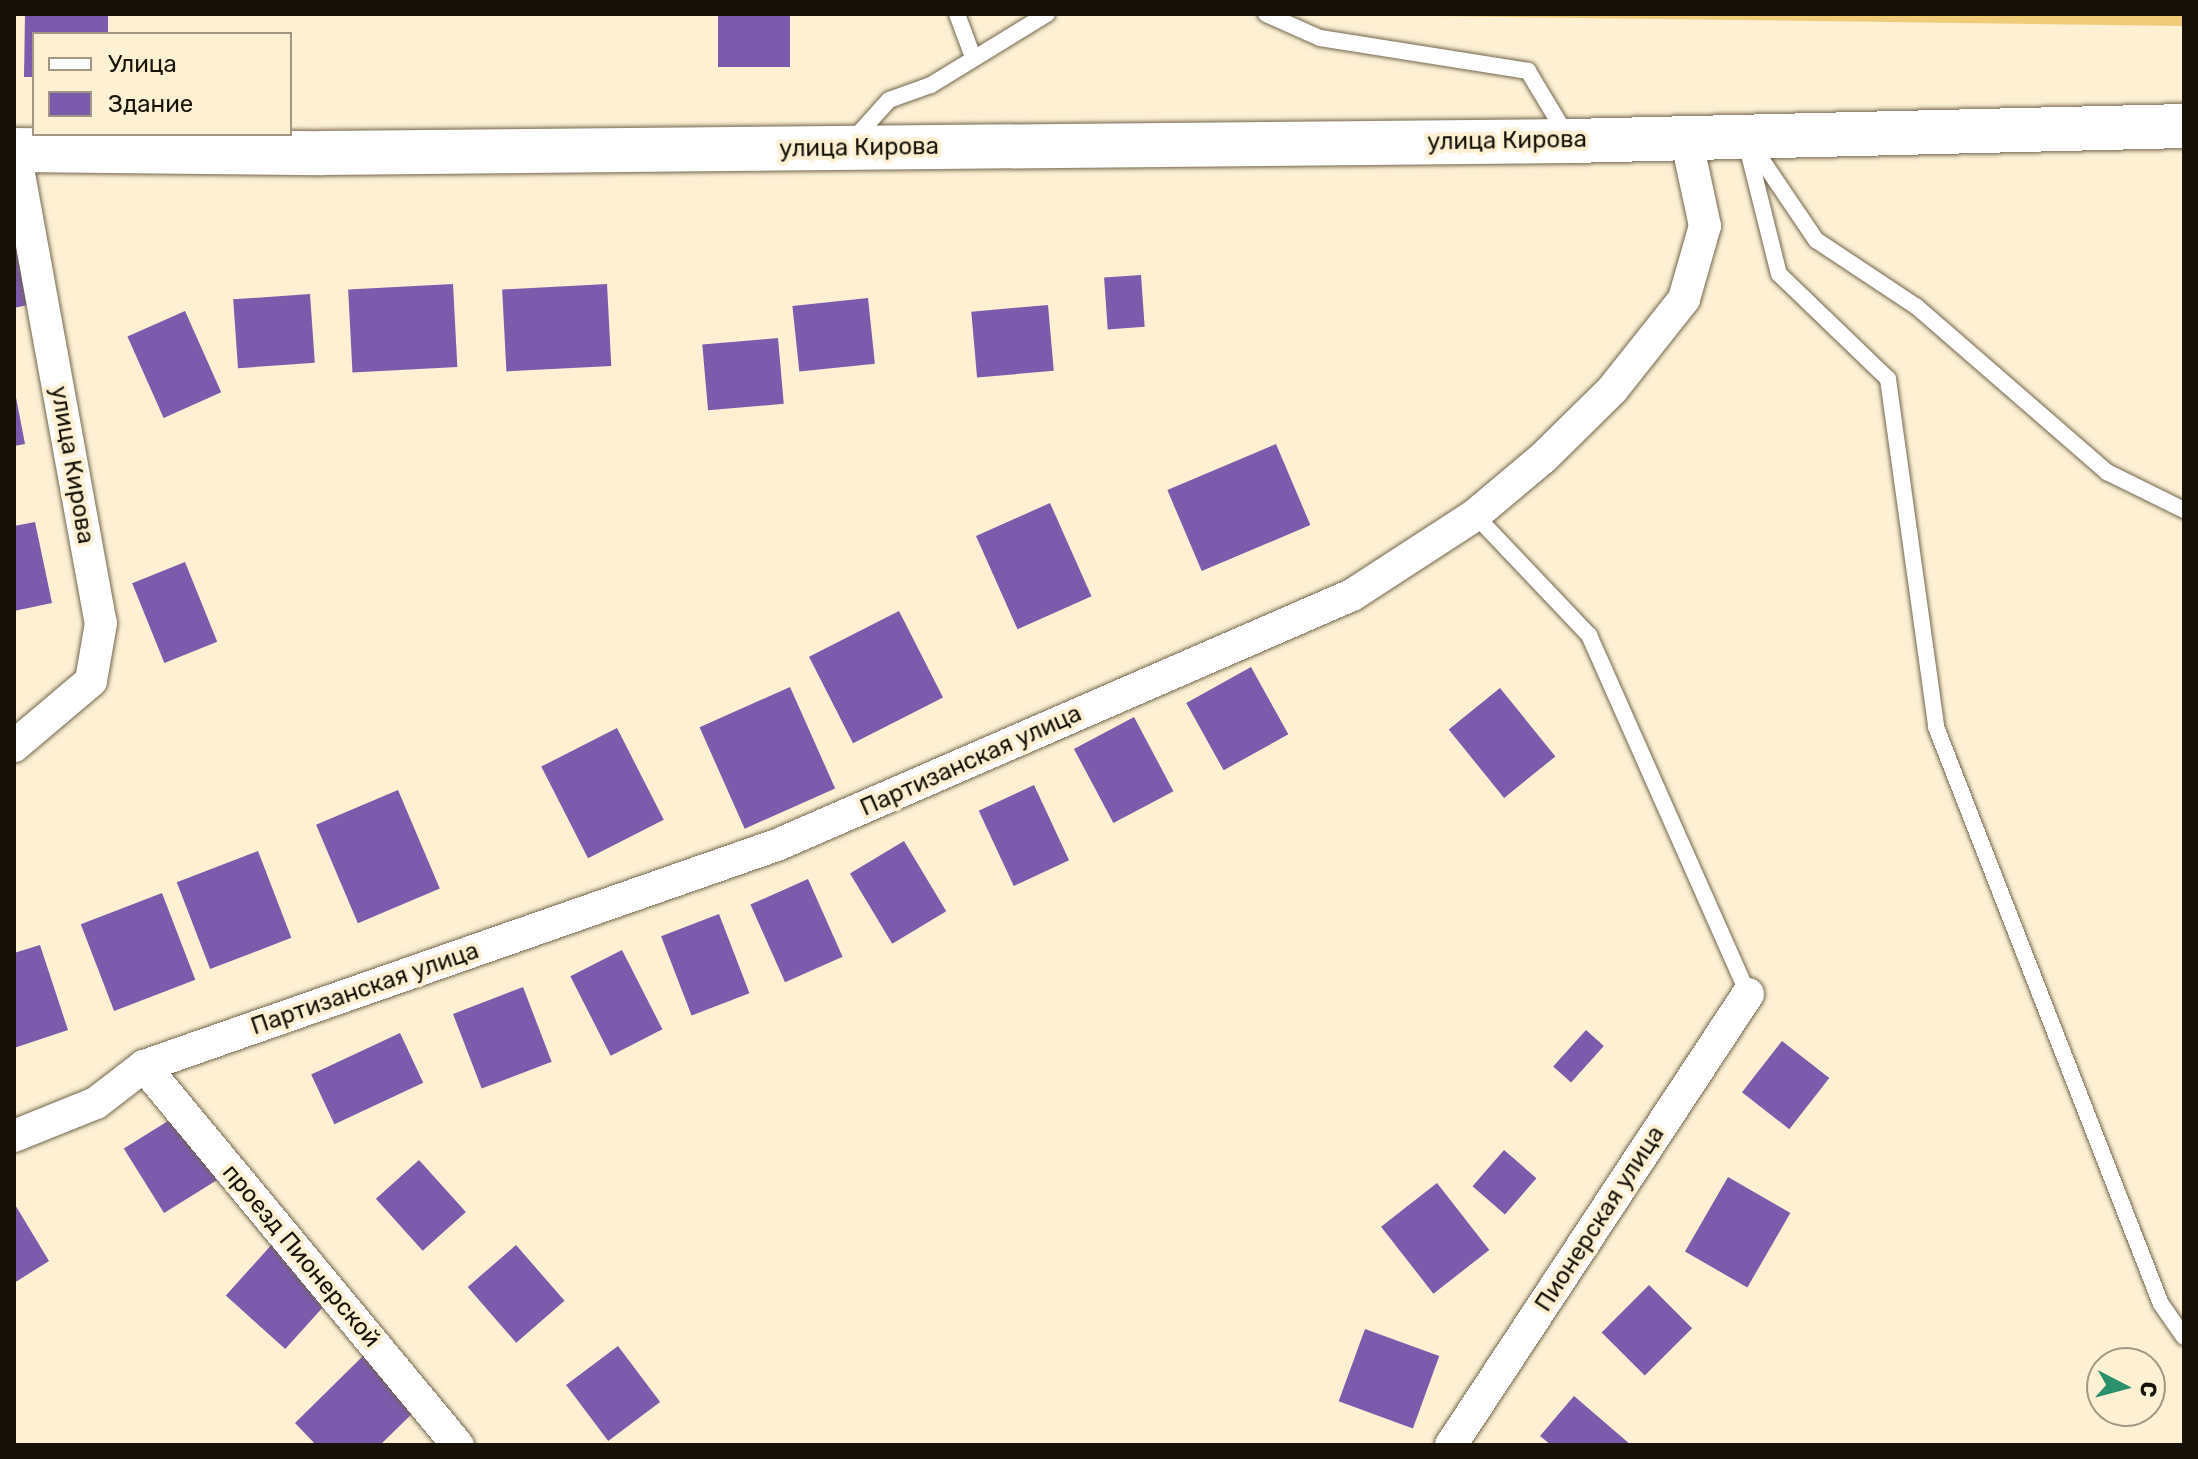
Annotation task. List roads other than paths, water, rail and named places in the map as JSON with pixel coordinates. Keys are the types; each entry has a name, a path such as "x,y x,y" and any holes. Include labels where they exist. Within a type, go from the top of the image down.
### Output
{"main road":[{"name":"улица Кирова","path":"14,148 846,148 1571,141 2184,126"}],"street":[{"name":"Партизанская улица","path":"14,1136 96,1103 144,1066 777,845 1352,595 1475,515 1612,390 1684,299 1705,226 1711,137"},
{"name":"улица Кирова","path":"14,148 101,623 91,681 14,746"},
{"name":"Пионерская улица","path":"1451,1445 1748,994"},
{"name":"проезд Пионерской","path":"144,1066 458,1445"}],"lane":[{"path":"957,14 973,57"},
{"path":"846,148 889,100 931,85 1047,14"},
{"path":"1266,14 1320,38 1528,71 1571,141"},
{"path":"1711,137 1816,240 1917,307 2107,472 2184,510"},
{"path":"1711,137 1779,274 1888,379 1936,727 2161,1304 2184,1337"},
{"path":"1475,515 1589,635 1748,994"}]}
